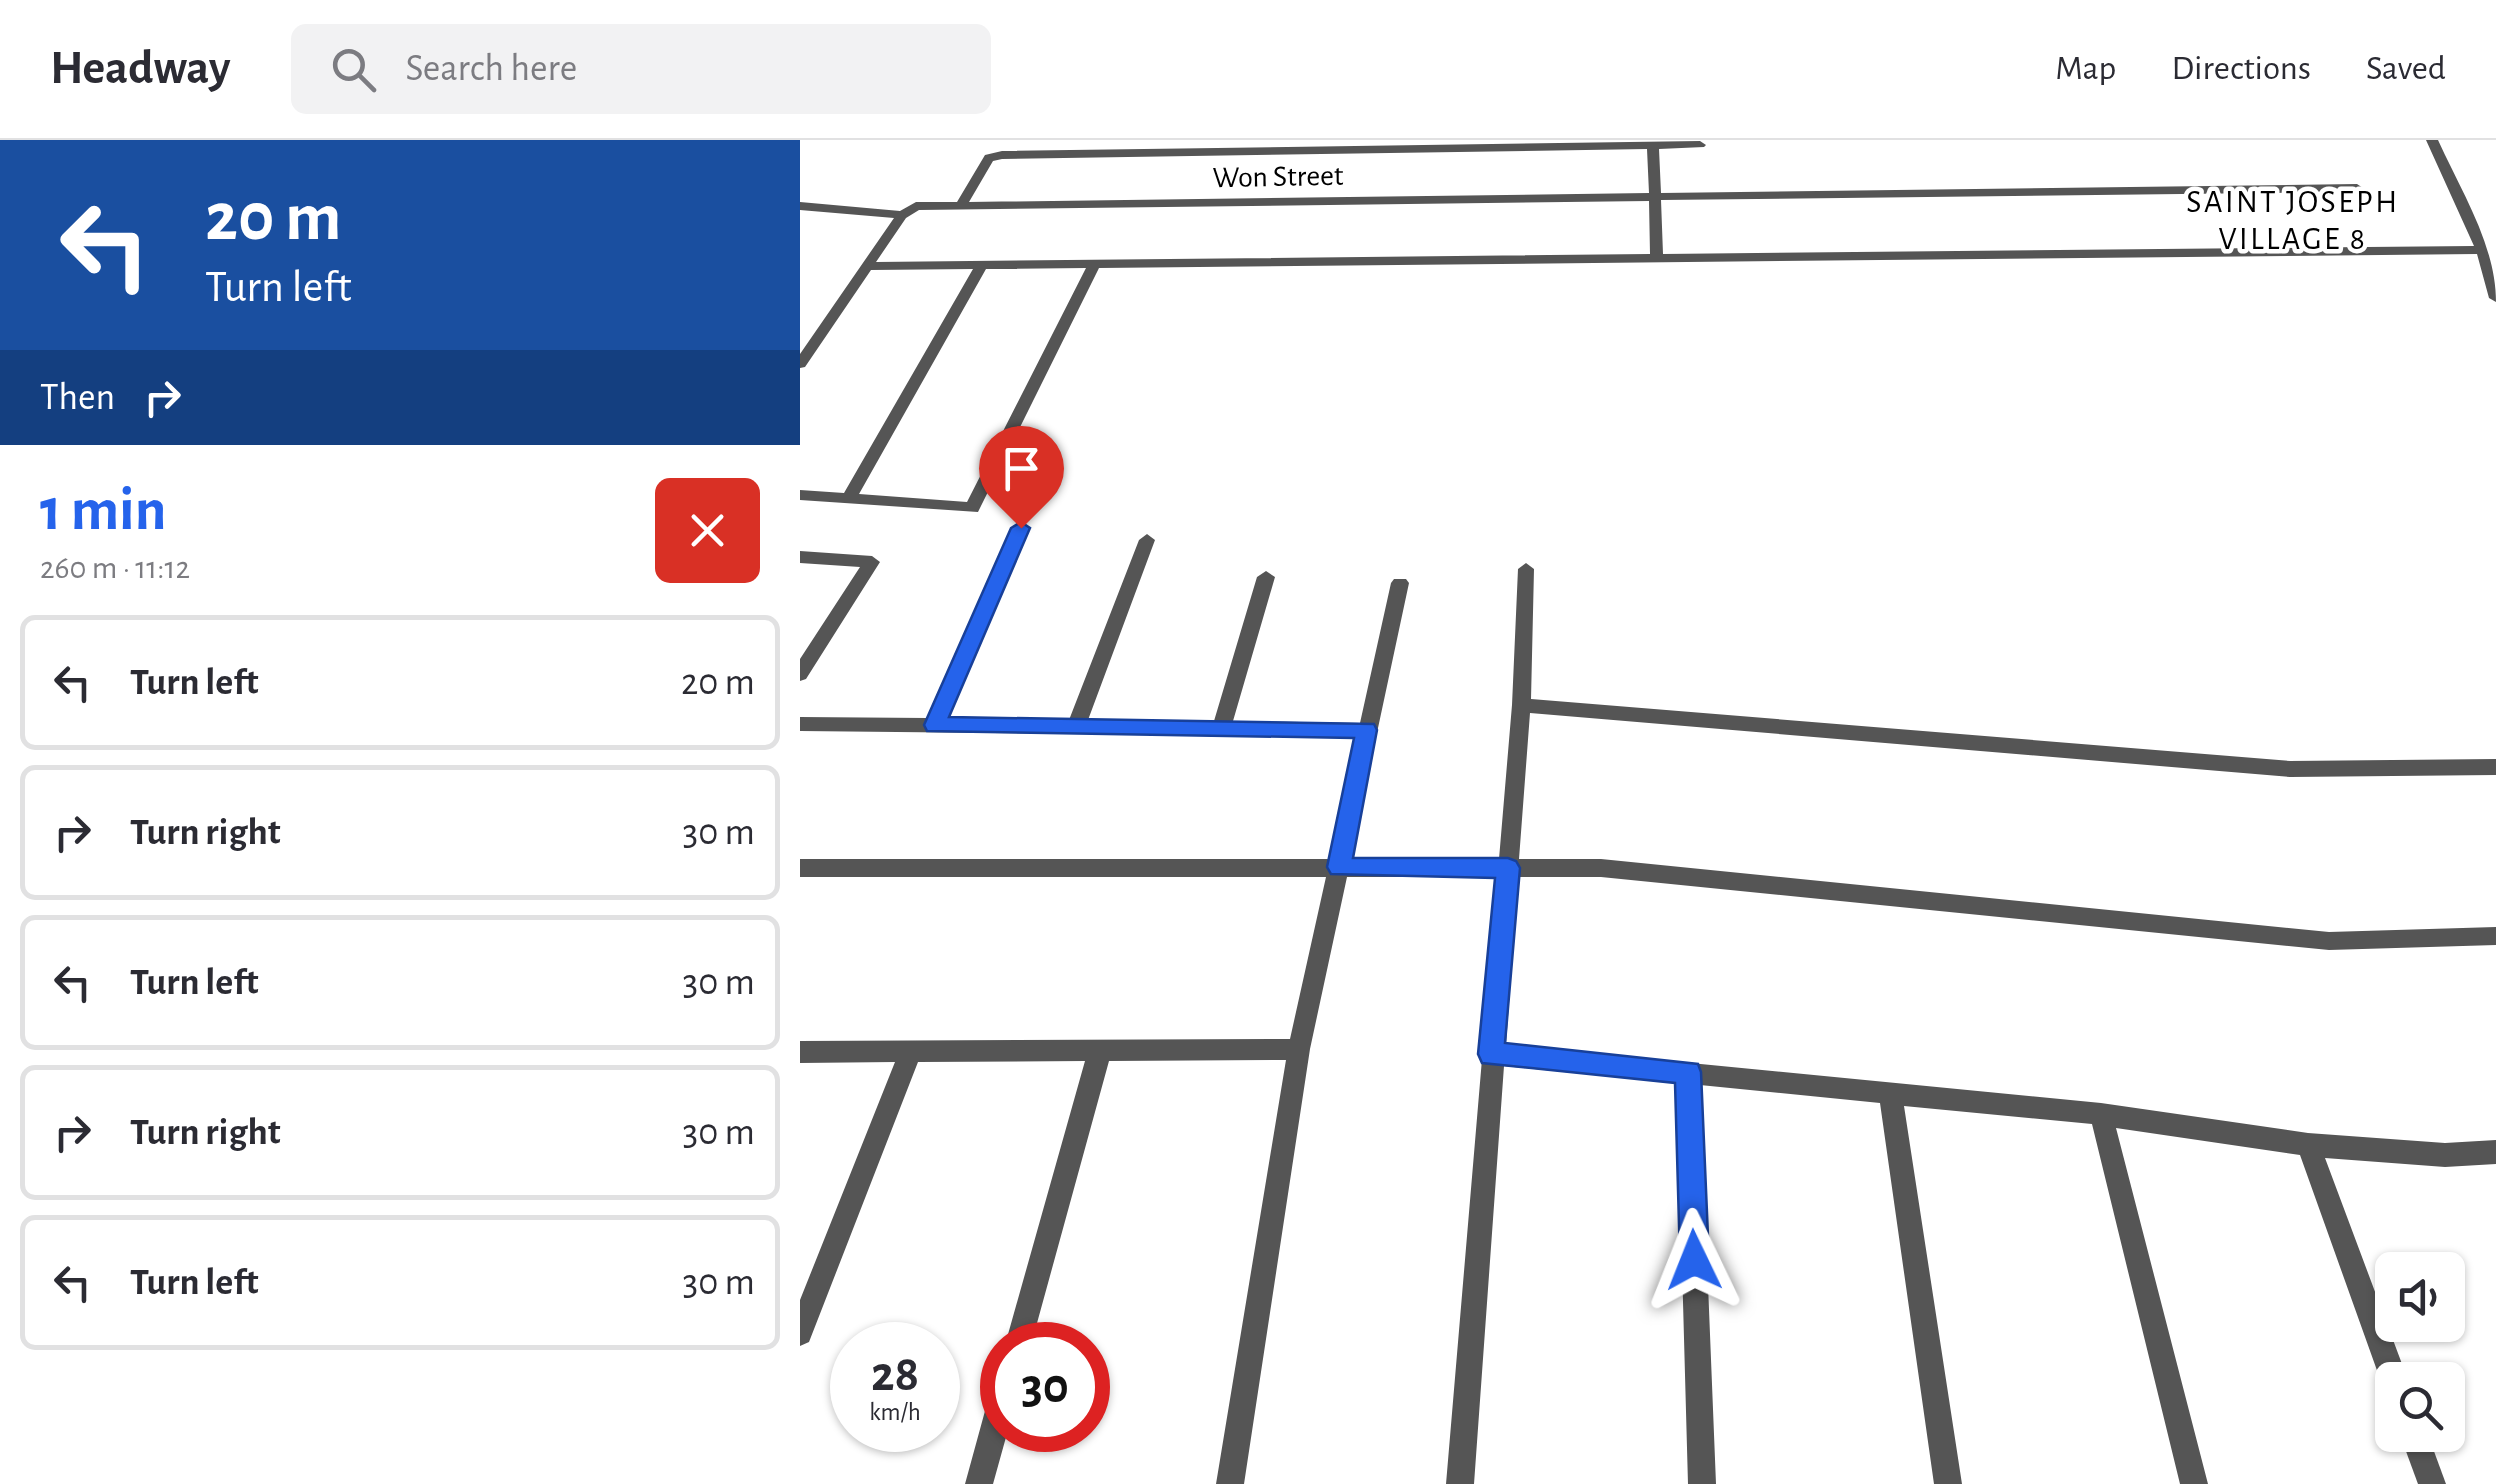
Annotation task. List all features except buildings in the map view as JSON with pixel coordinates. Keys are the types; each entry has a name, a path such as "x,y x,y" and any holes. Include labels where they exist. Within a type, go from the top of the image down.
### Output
{"street":[{"path":"1034,154 1042,140"},
{"path":"2432,140 2482,250 2496,298"},
{"path":"962,204 989,158 1034,154 1458,144 1700,145"},
{"path":"1653,146 1657,258"},
{"name":"Won Street","path":"800,206 902,215 916,206 962,204 2357,188"},
{"path":"800,364 806,345 902,215"},
{"path":"866,266 2482,250"},
{"path":"800,495 972,508 1094,264"},
{"path":"849,498 981,266"},
{"path":"934,725 1021,528"},
{"path":"1076,726 1147,540"},
{"path":"800,557 872,562 800,674"},
{"path":"1460,1484 1521,705 1526,569"},
{"path":"1222,726 1266,576"},
{"path":"1230,1484 1299,1049 1400,583"},
{"path":"1521,705 2290,769 2496,766"},
{"path":"800,724 1366,730"},
{"path":"800,868 1601,868 2330,941 2496,936"},
{"path":"800,1052 1299,1049"},
{"path":"800,1333 911,1050"},
{"path":"1024,1322 1100,1050"},
{"path":"1491,1054 2101,1114 2308,1145 2445,1155 2496,1152"},
{"path":"1688,1072 1702,1484"},
{"path":"1890,1094 1948,1484"},
{"path":"2101,1114 2194,1484"},
{"path":"2308,1145 2387,1362"},
{"path":"979,1484 988,1452"},
{"path":"2420,1452 2432,1484"}],"district":[{"name":"SAINT JOSEPH VILLAGE 8","path":"2293,220"}],"route":[{"path":"1021,528 934,725 1366,730 1339,867 1508,868 1491,1054 1688,1072 1694,1260"}]}
